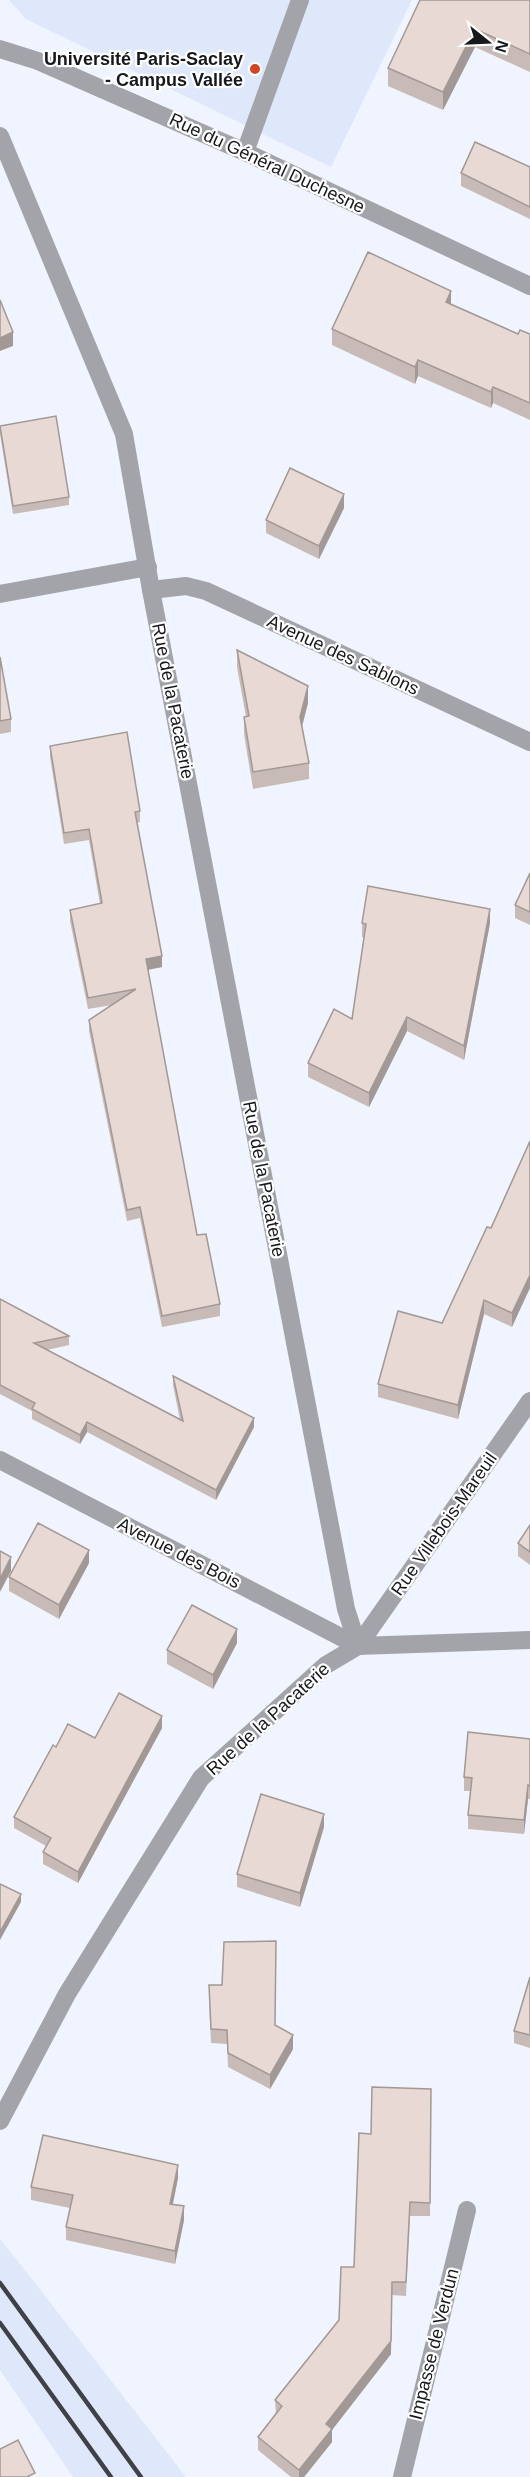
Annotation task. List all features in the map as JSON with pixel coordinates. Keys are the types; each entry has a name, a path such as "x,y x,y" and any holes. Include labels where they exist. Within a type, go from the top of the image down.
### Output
{"street":[{"path":"245,152 300,0"},
{"name":"Rue du Général Duchesne","path":"0,49 38,61 245,152 530,286"},
{"name":"Rue de la Pacaterie","path":"0,136 124,434 151,590 346,1609 358,1646 326,1665 201,1778 67,1994 0,2121"},
{"path":"0,594 148,567"},
{"name":"Avenue des Sablons","path":"151,590 186,586 206,591 530,742"},
{"name":"Rue Villebois-Mareuil","path":"358,1646 530,1401"},
{"name":"Avenue des Bois","path":"0,1460 358,1646"},
{"path":"358,1646 530,1640"},
{"name":"Impasse de Verdun","path":"402,2477 467,2210"}],"shaded area":[{"name":"Université Paris-Saclay - Campus Vallée","path":"9,0 412,0 331,167 26,19"},
{"path":"0,2239 186,2477 73,2477 0,2370"}],"building":[{"path":"420,0 530,0 530,54 475,29 443,92 388,68"},
{"path":"475,142 530,167 530,207 461,173"},
{"path":"368,252 451,291 446,302 518,334 520,330 530,334 530,403 493,387 491,392 418,360 415,367 332,329"},
{"path":"0,300 13,332 0,338"},
{"path":"56,416 69,497 13,506 0,426"},
{"path":"290,468 344,494 319,546 266,520"},
{"path":"237,650 308,686 300,717 309,763 253,772 244,717 249,716"},
{"path":"0,657 11,719 0,721"},
{"path":"127,732 140,811 135,812 162,956 146,959 197,1235 206,1234 220,1304 162,1316 140,1207 127,1210 89,1020 136,989 88,998 70,910 102,903 89,829 64,833 50,746"},
{"path":"530,873 530,912 515,905"},
{"path":"368,886 490,909 464,1046 407,1017 369,1093 308,1063 334,1009 352,1019 366,924 362,923"},
{"path":"530,1141 530,1275 512,1313 484,1300 458,1405 378,1384 398,1311 442,1323 487,1227 491,1228"},
{"path":"0,1299 69,1336 34,1343 183,1421 173,1376 254,1418 216,1490 87,1422 80,1435 32,1409 35,1403 0,1385"},
{"path":"38,1523 89,1550 59,1605 9,1577"},
{"path":"530,1525 530,1552 518,1543"},
{"path":"0,1551 11,1557 0,1579"},
{"path":"192,1605 237,1629 213,1675 167,1650"},
{"path":"119,1693 162,1716 78,1872 43,1852 51,1838 14,1817 53,1745 56,1747 68,1724 95,1738"},
{"path":"468,1732 530,1739 530,1786 528,1785 524,1820 468,1815 472,1778 464,1777"},
{"path":"261,1794 324,1814 300,1893 237,1874"},
{"path":"0,1884 21,1894 0,1932"},
{"path":"276,1941 275,2025 293,2035 270,2075 228,2053 227,2030 211,2029 209,1985 222,1985 224,1942"},
{"path":"530,1977 530,2035 514,2031"},
{"path":"372,2087 431,2089 430,2203 410,2202 406,2282 392,2282 391,2341 326,2424 332,2429 299,2470 258,2437 282,2406 275,2400 339,2320 341,2267 354,2267 359,2133 371,2134"},
{"path":"43,2135 178,2165 170,2204 184,2206 175,2251 66,2227 73,2195 31,2187"},
{"path":"18,2440 35,2473 27,2477 0,2477 0,2449"}],"railway":[{"path":"0,2283 141,2477"},
{"path":"0,2323 111,2477"}],"place":[{"name":"Université Paris-Saclay - Campus Vallée","path":"255,69"}]}
